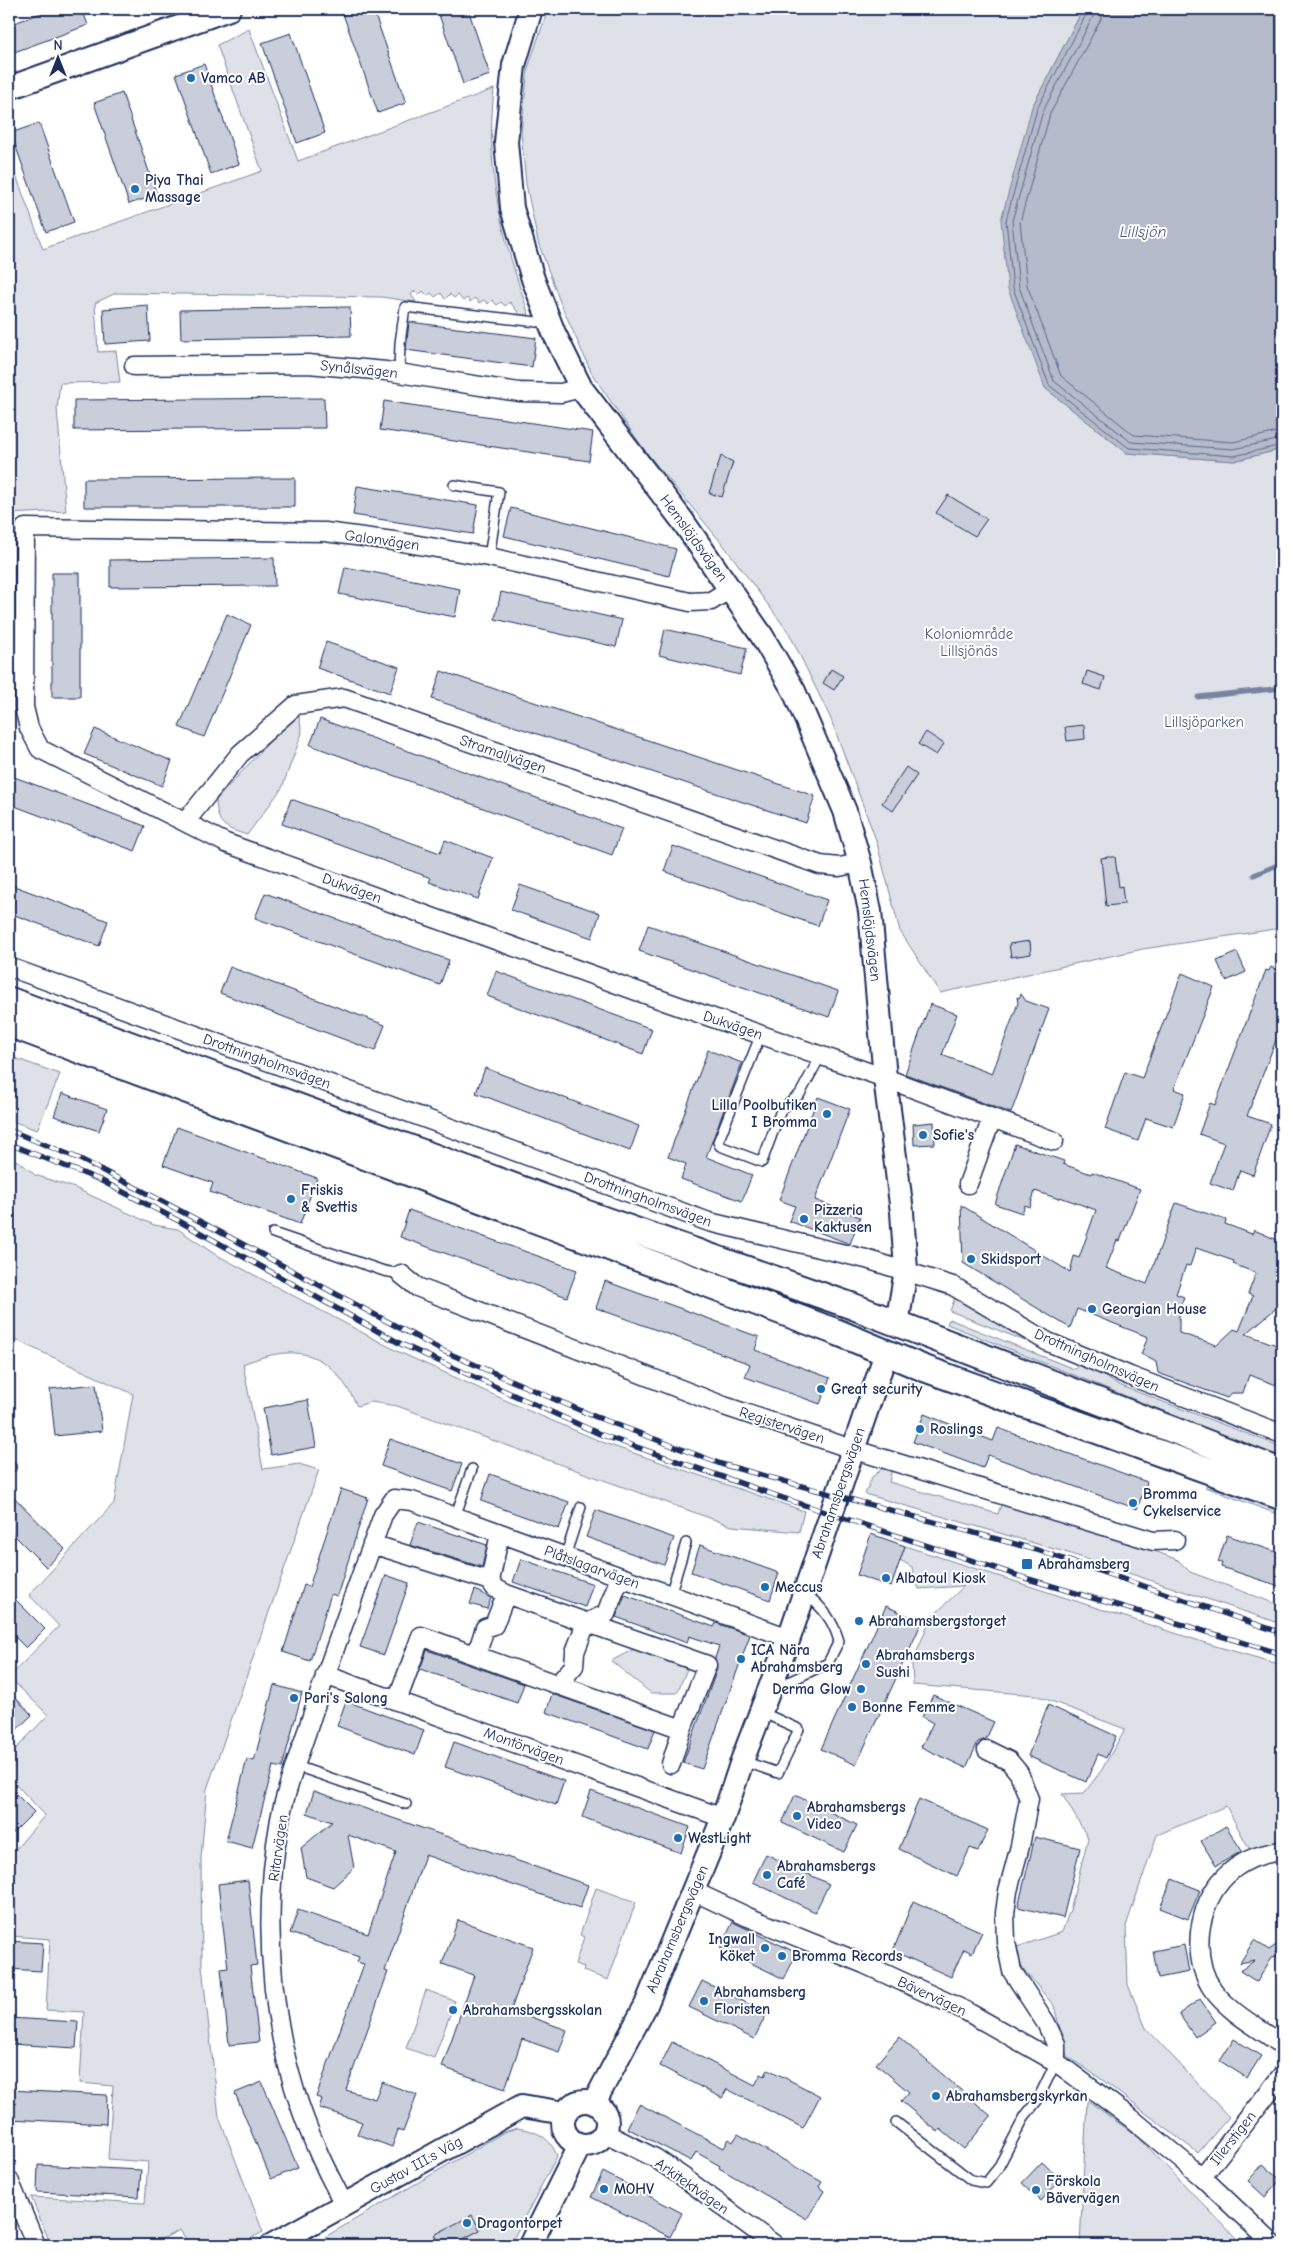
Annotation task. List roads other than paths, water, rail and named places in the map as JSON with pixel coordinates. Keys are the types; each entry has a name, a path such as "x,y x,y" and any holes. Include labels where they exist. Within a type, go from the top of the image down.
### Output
{"main road":[{"path":"9,1000 605,1220 897,1324 1282,1472"},
{"path":"9,1024 830,1329 886,1353 1282,1497"},
{"path":"886,1353 897,1324"}],"street":[{"path":"9,88 229,9"},
{"name":"Hemslöjdsvägen","path":"531,9 514,65 506,142 512,208 533,279 548,318 581,388 669,503 730,589 762,636 794,691 845,811 860,863 870,911 885,1078 899,1175 906,1270 897,1324"},
{"name":"Synålsvägen","path":"134,366 308,364 399,373 519,392 561,393 581,388"},
{"name":"Galonvägen","path":"24,528 325,532 401,542 489,557 690,602 711,601 730,589"},
{"name":"Dukvägen","path":"24,528 24,707 29,728 40,749 186,821 226,843 885,1078"},
{"name":"Stramaljvägen","path":"186,821 240,754 296,705 344,698 820,865 839,867 860,863"},
{"name":"Drottningholmsvägen","path":"9,966 709,1222 906,1270 953,1286 1048,1342 1130,1376 1282,1434"},
{"path":"885,1078 1054,1141"},
{"path":"968,1184 992,1118"},
{"name":"Registervägen","path":"401,1274 417,1287 724,1406 852,1449 1153,1541 1175,1540"},
{"name":"Abrahamsbergsvägen","path":"594,2103 646,2005 723,1818 742,1761 789,1638 886,1353"},
{"name":"Plåtslagarvägen","path":"394,1499 412,1502 455,1517 789,1638"},
{"name":"Ritarvägen","path":"344,2205 316,2147 297,2098 282,2041 274,1993 270,1925 273,1871 281,1817 325,1675 383,1515 394,1499"},
{"path":"490,1581 500,1533"},
{"path":"372,1544 490,1581 495,1588 506,1594 707,1665 682,1729 671,1764"},
{"path":"557,1686 574,1666 575,1652 586,1623 606,1614 620,1577"},
{"path":"476,1656 485,1628 494,1625 506,1594"},
{"path":"397,1700 421,1636 682,1729"},
{"name":"Montörvägen","path":"325,1675 723,1818"},
{"path":"987,1750 1009,1761 1019,1773 1029,1799 1020,1846 1008,1891 1005,1913 1006,1942 1012,1971 1046,2023 1056,2044 1056,2062"},
{"path":"1282,1851 1271,1852 1245,1862 1227,1874 1212,1891 1202,1922 1198,1948 1204,1973 1214,1990 1230,2008 1282,2045"},
{"name":"Bävervägen","path":"693,1891 748,1917 864,1964 964,2010 1056,2062 1131,2118 1202,2177 1274,2245"},
{"name":"Illerstigen","path":"1202,2177 1282,2075"},
{"path":"578,2102 594,2103 606,2115 608,2124 606,2133 595,2143 580,2145 564,2132 563,2119 565,2113 578,2102"},
{"name":"Gustav III:s Väg","path":"272,2245 522,2106 565,2113"},
{"name":"Arkitektvägen","path":"606,2133 655,2158 683,2176 775,2245"},
{"path":"530,2245 580,2145"},
{"path":"9,2180 36,2245"}],"lane":[{"path":"399,373 400,343 405,307 537,322 548,318"},
{"path":"454,485 499,492 489,557"},
{"path":"761,1034 718,1142 720,1146 762,1162 781,1110 800,1094 820,1055"},
{"path":"274,1233 384,1271 401,1274"},
{"path":"455,1517 472,1469"},
{"path":"565,1557 581,1507"},
{"path":"670,1595 686,1543"},
{"path":"742,1761 778,1773 799,1729 765,1701 828,1663 839,1641 834,1624 822,1608 804,1592"},
{"path":"296,1766 406,1804"},
{"path":"896,2122 971,2180 986,2183 998,2168 1026,2116 1037,2101 1056,2062"}],"water":[{"name":"Lillsjön","path":"1086,9 1282,9 1282,449 1234,461 1127,453 1045,388 1008,289 1001,220 1032,107 1081,13"}],"waterway":[{"path":"1198,697 1282,688"},
{"path":"1254,875 1282,863"}],"railway":[{"path":"9,1130 80,1159 441,1350 591,1415 721,1464 1037,1550 1282,1633"},
{"path":"9,1144 100,1180 179,1221 401,1344 602,1435 783,1498 1025,1578 1282,1654"}],"place":[{"name":"Vamco AB","path":"191,78"},
{"name":"Piya Thai Massage","path":"135,189"},
{"name":"Lilla Poolbutiken I Bromma","path":"827,1114"},
{"name":"Sofie's","path":"923,1135"},
{"name":"Friskis & Svettis","path":"291,1199"},
{"name":"Pizzeria Kaktusen","path":"804,1219"},
{"name":"Skidsport","path":"971,1259"},
{"name":"Georgian House","path":"1092,1309"},
{"name":"Great security","path":"821,1389"},
{"name":"Roslings","path":"920,1429"},
{"name":"Bromma Cykelservice","path":"1133,1503"},
{"name":"Abrahamsberg","path":"1027,1564"},
{"name":"Albatoul Kiosk","path":"886,1578"},
{"name":"Meccus","path":"765,1587"},
{"name":"Abrahamsbergstorget","path":"859,1621"},
{"name":"ICA Nära Abrahamsberg","path":"741,1659"},
{"name":"Abrahamsbergs Sushi","path":"866,1664"},
{"name":"Derma Glow","path":"861,1689"},
{"name":"Pari's Salong","path":"294,1698"},
{"name":"Bonne Femme","path":"852,1707"},
{"name":"Abrahamsbergs Video","path":"797,1816"},
{"name":"WestLight","path":"678,1838"},
{"name":"Abrahamsbergs Café","path":"767,1875"},
{"name":"Ingwall Köket","path":"765,1948"},
{"name":"Bromma Records","path":"782,1956"},
{"name":"Abrahamsberg Floristen","path":"704,2001"},
{"name":"Abrahamsbergsskolan","path":"453,2010"},
{"name":"Abrahamsbergskyrkan","path":"936,2096"},
{"name":"MOHV","path":"604,2189"},
{"name":"Förskola Bävervägen","path":"1036,2190"},
{"name":"Dragontorpet","path":"467,2223"}],"park label":[{"name":"Koloniområde Lillsjönäs","path":"969,642"},
{"name":"Lillsjöparken","path":"1204,722"}]}
